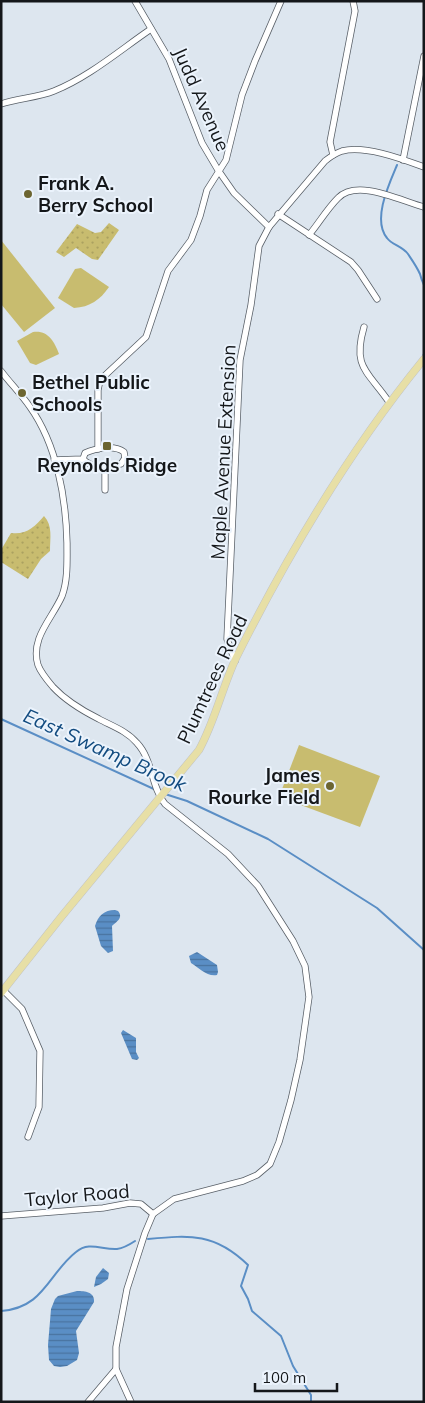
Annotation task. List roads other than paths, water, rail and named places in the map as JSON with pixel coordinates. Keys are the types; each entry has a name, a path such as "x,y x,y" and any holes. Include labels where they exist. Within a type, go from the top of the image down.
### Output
{"main road":[{"name":"Plumtrees Road","path":"2,992 62,916 198,752 205,739 235,661 296,544 348,460 389,402 424,360"}],"street":[{"path":"98,449 98,390 100,380 146,338 168,270 191,240 196,230 207,190 226,160 245,87 281,1"},
{"path":"353,1 355,11 330,142 333,155 342,151 356,150 403,160 424,167"},
{"name":"Judd Avenue","path":"137,2 169,58 202,143 234,193 268,226"},
{"path":"1,104 20,98 44,94 65,86 151,29"},
{"path":"403,160 424,56"},
{"name":"Maple Avenue Extension","path":"235,661 227,639 240,360 260,246 268,226 325,161 333,155"},
{"path":"309,236 339,196 350,191 361,189 424,207"},
{"path":"278,214 350,262 358,270 376,299"},
{"path":"364,327 359,344 360,358 364,370 389,402"},
{"path":"1,371 34,413 54,460 65,502 66,572 62,594 38,639 36,650 38,666 54,688 74,706 128,735 137,742 147,758 160,797 170,809 228,854 258,886 292,940 305,966 309,998 300,1060 279,1142 270,1164 257,1174 243,1181 174,1200 153,1214 145,1233 127,1289 116,1347 116,1369 130,1402"},
{"path":"54,460 83,459 95,466 105,466 122,464 125,458 124,452 119,448 85,452 83,459"},
{"path":"105,466 105,490"},
{"path":"2,992 22,1009 40,1051 39,1107 28,1137"},
{"name":"Taylor Road","path":"1,1216 103,1208 130,1202 140,1204 153,1214"},
{"path":"88,1402 116,1369"}],"water":[{"path":"115,910 120,913 120,916 119,920 112,926 113,951 108,953 101,946 95,926 102,914"},
{"path":"197,952 217,965 217,975 206,973 191,963 189,956"},
{"path":"123,1030 136,1038 136,1052 139,1058 137,1060 132,1059 121,1033"},
{"path":"103,1268 109,1273 108,1279 94,1287 96,1277"},
{"path":"77,1291 91,1294 94,1302 76,1331 79,1353 77,1360 67,1366 54,1366 49,1360 48,1345 51,1309 58,1296"}],"waterway":[{"name":"East Swamp Brook","path":"397,165 383,202 381,222 387,238 408,254 419,271 424,285"},
{"name":"East Swamp Brook","path":"1,719 156,790"},
{"name":"East Swamp Brook","path":"165,794 187,801 268,839 377,908 424,950"},
{"path":"148,1239 202,1238 225,1247 248,1265 241,1286 252,1311 281,1336 293,1366 311,1395 311,1402"},
{"path":"1,1311 15,1309 27,1304 44,1289 67,1261 81,1249 91,1246 117,1249 135,1241"}],"place":[{"name":"Frank A. Berry School","path":"28,194"},
{"name":"Bethel Public Schools","path":"22,393"},
{"name":"Reynolds Ridge","path":"107,446"},
{"name":"James Rourke Field","path":"330,786"}]}
